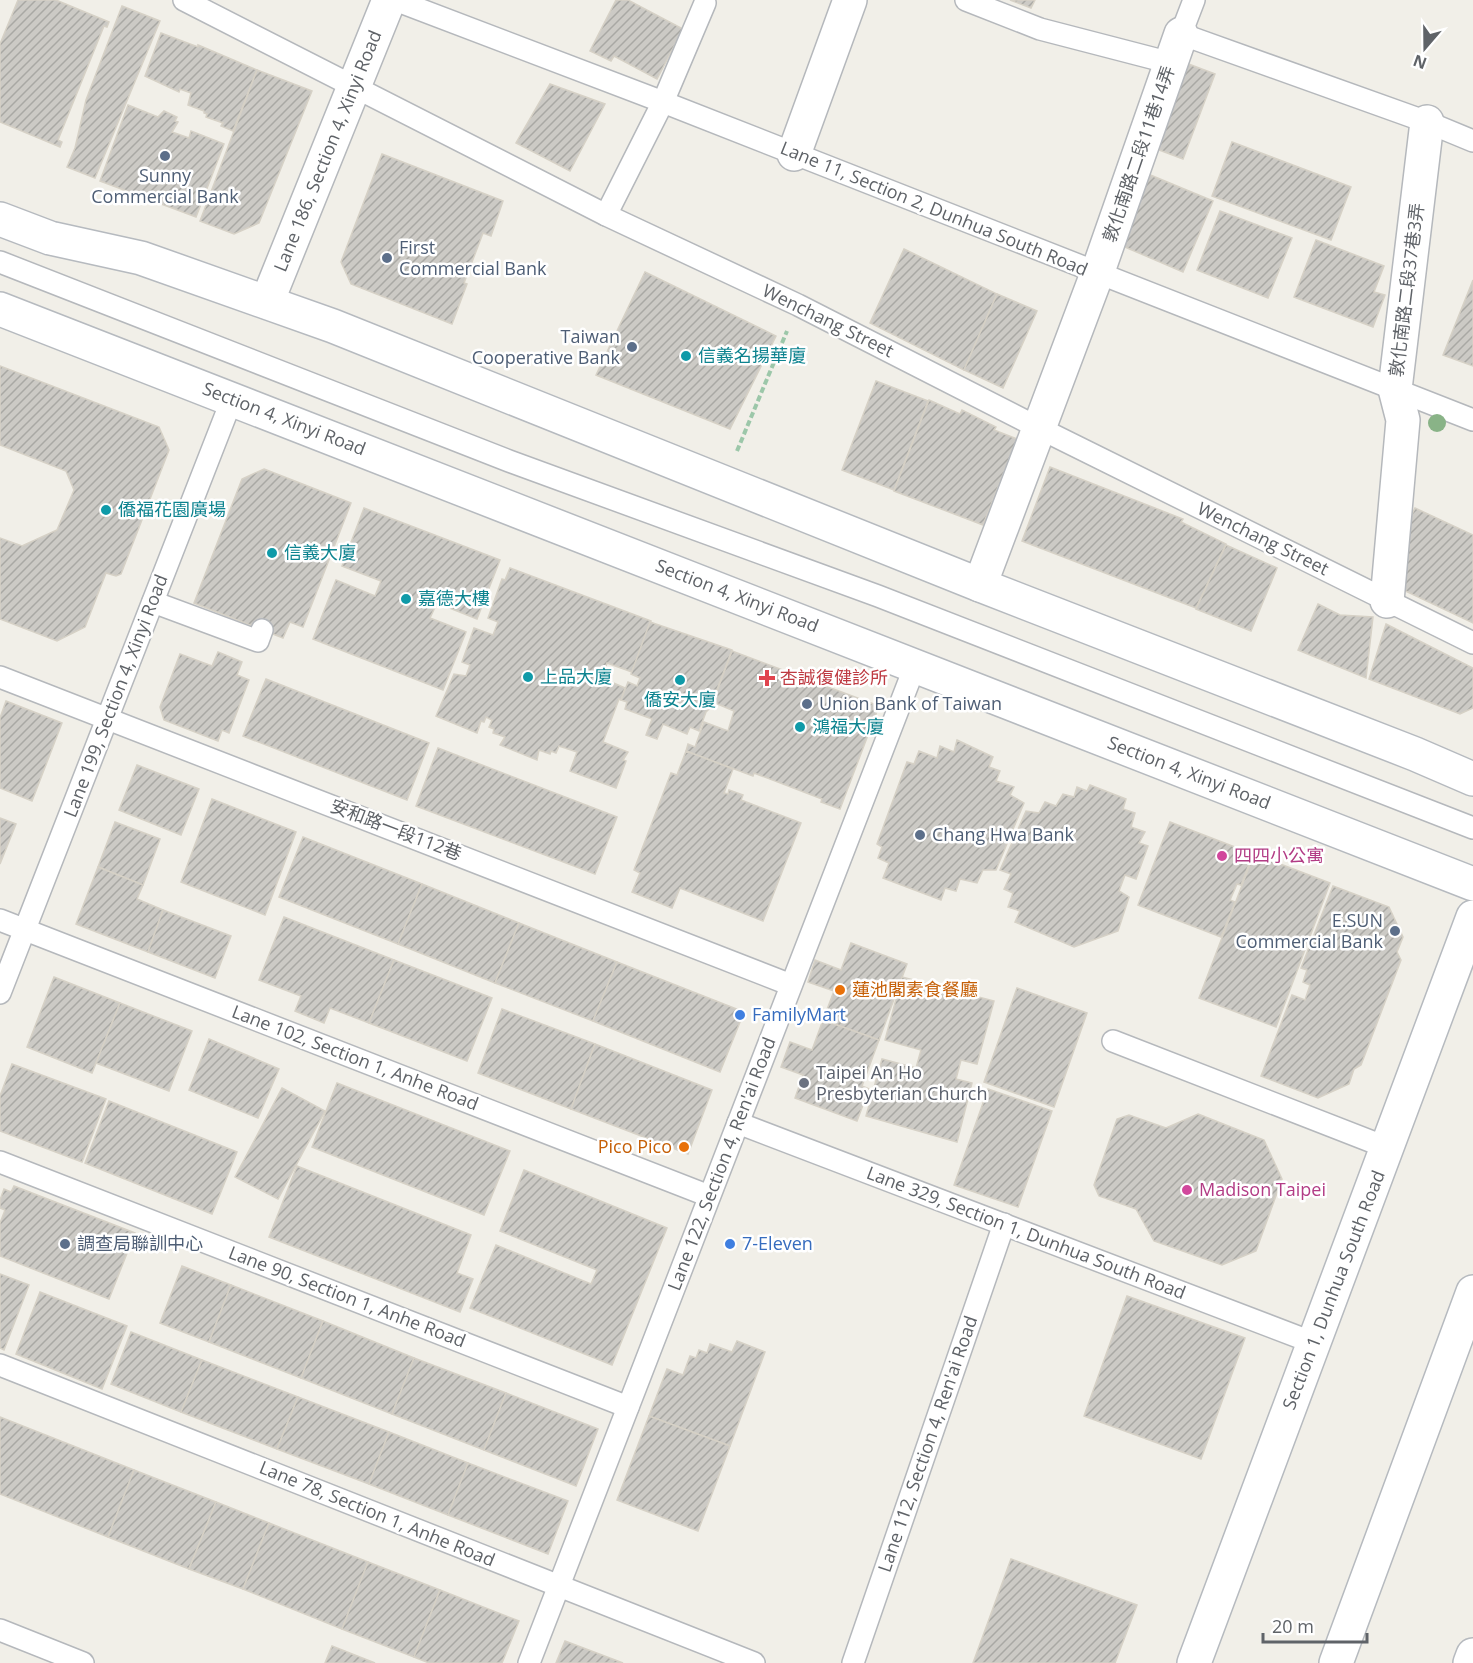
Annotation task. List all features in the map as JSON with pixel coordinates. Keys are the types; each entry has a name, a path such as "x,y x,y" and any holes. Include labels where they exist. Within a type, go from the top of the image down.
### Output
{"main road":[{"name":"Lane 186, Section 4, Xinyi Road","path":"267,302 389,0"},
{"path":"794,154 849,0"},
{"name":"敦化南路二段11巷14弄","path":"980,585 1096,274 1176,49"},
{"name":"敦化南路二段37巷3弄","path":"1387,601 1403,420 1395,389 1427,122"},
{"path":"0,219 50,238 141,258 333,326 980,585 1415,754 1473,779"},
{"name":"Section 4, Xinyi Road","path":"0,309 1473,884"},
{"name":"Section 1, Dunhua South Road","path":"1194,1663 1473,917"},
{"path":"1336,1663 1473,1292"},
{"path":"1470,1663 1473,1655"}],"lane":[{"name":"Wenchang Street","path":"184,0 606,214 798,305 1039,428 1473,643"},
{"name":"Lane 11, Section 2, Dunhua South Road","path":"395,0 663,102 1096,274 1473,420"},
{"path":"966,0 1040,28 1176,49 1427,122 1473,141"},
{"path":"1176,49 1194,0"},
{"path":"606,214 663,102 705,3"},
{"path":"0,262 509,461 878,596 1473,828"},
{"name":"Lane 199, Section 4, Xinyi Road","path":"0,993 232,399"},
{"path":"153,602 258,641 262,630"},
{"name":"Lane 122, Section 4, Ren'ai Road","path":"529,1663 915,666"},
{"name":"安和路一段112巷","path":"0,677 791,985"},
{"name":"Lane 102, Section 1, Anhe Road","path":"0,920 709,1196"},
{"path":"1113,1041 1388,1148"},
{"name":"Lane 329, Section 1, Dunhua South Road","path":"738,1123 1314,1343"},
{"name":"Lane 90, Section 1, Anhe Road","path":"0,1162 628,1407"},
{"name":"Lane 112, Section 4, Ren'ai Road","path":"853,1663 1004,1224"},
{"name":"Lane 78, Section 1, Anhe Road","path":"0,1365 754,1663"},
{"path":"0,1630 83,1663"}],"path":[{"path":"723,482 798,305"}],"building":[{"path":"18,0 56,0 109,22 107,27 104,26 58,140 62,142 60,147 0,122 0,44"},
{"path":"616,0 628,0 683,29 657,79 614,56 611,61 590,51"},
{"path":"1010,0 1035,0 1031,8"},
{"path":"122,6 160,21 95,178 67,167 75,148 86,100"},
{"path":"161,33 198,47 198,45 257,70 233,131 221,126 223,123 206,117 207,114 204,111 188,105 191,93 180,89 179,92 145,76"},
{"path":"1178,60 1215,74 1183,159 1146,145"},
{"path":"257,70 312,91 259,223 234,234 200,221"},
{"path":"550,84 605,104 570,171 516,143"},
{"path":"128,105 158,117 164,111 177,117 175,121 178,122 172,132 189,138 191,131 224,144 196,217 100,181"},
{"path":"1232,142 1351,187 1331,240 1212,196"},
{"path":"382,154 503,201 491,236 483,233 464,283 467,284 452,324 351,284 341,262"},
{"path":"1148,174 1213,201 1183,272 1118,244"},
{"path":"1220,211 1292,238 1268,298 1197,270"},
{"path":"1316,240 1384,266 1374,292 1385,295 1373,327 1294,297"},
{"path":"904,249 997,294 964,370 870,323"},
{"name":"信義名揚華廈","path":"645,272 776,336 730,429 596,375"},
{"path":"1473,280 1473,366 1443,355"},
{"path":"997,294 1037,311 1003,388 964,370"},
{"name":"僑福花園廣場","path":"0,366 159,427 169,450 121,574 116,576 106,573 85,627 57,641 0,619 0,538 22,546 57,530 74,490 66,471 0,445"},
{"path":"876,381 928,401 894,490 842,470"},
{"path":"929,400 960,414 962,410 996,427 994,430 1017,439 983,525 894,491"},
{"path":"1050,467 1183,519 1181,522 1226,544 1196,608 1022,541"},
{"name":"信義大廈","path":"264,469 351,503 303,627 290,622 283,638 194,603 242,479"},
{"name":"嘉德大樓","path":"364,508 500,560 477,619 437,603 430,618 466,632 443,690 313,639 336,580 375,596 381,581 342,566"},
{"path":"1415,508 1473,535 1473,623 1397,587 1398,543"},
{"path":"1226,545 1277,568 1251,631 1196,609"},
{"name":"上品大廈","path":"510,568 651,621 632,672 607,663 602,678 625,688 603,742 628,752 623,760 626,761 616,788 570,771 577,752 559,746 556,753 551,751 550,754 539,750 537,760 500,745 505,737 493,733 494,729 489,727 492,720 486,717 484,722 481,721 477,733 436,716 454,674 466,676 470,665 462,662 474,628 493,635 498,622 488,618 502,579 505,580"},
{"path":"1318,604 1340,615 1373,617 1366,678 1298,650"},
{"name":"僑安大廈","path":"650,622 732,650 699,731 690,727 687,734 663,724 657,739 646,735 652,719 625,709 627,702 621,700 628,682 637,686 640,678 631,674"},
{"path":"1386,624 1473,668 1473,708 1460,714 1369,679"},
{"name":"鴻福大廈","path":"732,651 879,706 840,809 821,802 822,799 754,773 753,776 686,751 688,744 695,747 704,722 728,731 734,711 713,702"},
{"path":"218,652 242,662 237,675 249,680 229,733 222,730 218,741 164,720 160,707 180,654 212,666"},
{"path":"266,679 429,743 407,800 243,736"},
{"path":"6,701 62,723 32,801 0,788 0,718"},
{"path":"957,740 993,757 989,767 1000,771 996,781 1014,787 1010,795 1024,803 996,870 983,870 977,883 960,879 956,891 945,888 941,900 883,878 889,863 878,858 882,847 877,844 907,762 914,764 919,751 937,758 940,746 954,752"},
{"path":"438,748 617,817 595,874 416,806"},
{"path":"686,751 733,769 724,793 728,794 729,790 743,795 741,800 801,823 763,921 680,888 672,908 632,892 640,873 634,870 671,773 677,775"},
{"path":"137,765 199,789 181,835 119,810"},
{"path":"1090,785 1126,799 1123,809 1135,813 1131,827 1145,832 1139,843 1148,846 1136,879 1125,875 1119,891 1129,897 1118,931 1074,947 1015,922 1020,911 1008,907 1013,893 1004,889 1011,874 1000,870 1026,811 1039,813 1045,802 1056,806 1063,794 1074,797 1077,787 1087,791"},
{"path":"212,799 296,832 265,915 181,882"},
{"path":"0,818 16,824 0,864"},
{"path":"115,822 160,839 143,885 98,867"},
{"path":"1170,822 1253,854 1241,885 1237,884 1230,900 1235,902 1221,937 1138,905"},
{"path":"303,837 422,884 398,944 279,897"},
{"path":"1254,854 1330,883 1276,1027 1199,998"},
{"path":"98,867 143,885 137,899 163,910 148,952 76,924"},
{"path":"422,884 519,923 495,983 398,944"},
{"path":"1333,886 1389,907 1403,937 1397,952 1401,960 1361,1065 1354,1069 1349,1084 1318,1098 1261,1076 1292,995 1305,1000 1310,985 1303,982 1307,970 1301,968"},
{"path":"163,910 231,936 215,978 148,952"},
{"path":"284,917 394,960 369,1023 330,1008 324,1023 295,1011 301,996 259,980"},
{"path":"519,923 617,962 593,1021 495,983"},
{"path":"851,943 907,964 879,1040 823,1020 834,991 808,982 815,960 841,970"},
{"path":"394,960 492,998 467,1061 369,1023"},
{"path":"617,962 744,1012 720,1072 593,1021"},
{"path":"54,977 120,1003 92,1073 27,1047"},
{"path":"902,977 994,1001 977,1064 961,1060 956,1079 972,1083 957,1142 866,1116 882,1059 916,1068 921,1050 885,1040"},
{"path":"1017,988 1087,1013 1054,1107 984,1082"},
{"path":"120,1003 192,1031 169,1091 96,1063"},
{"path":"502,1009 595,1044 571,1109 478,1073"},
{"path":"823,1020 879,1040 862,1086 869,1089 857,1121 795,1098 803,1075 781,1067 790,1042 812,1050"},
{"path":"209,1039 279,1069 258,1118 189,1090"},
{"path":"595,1044 712,1090 688,1154 571,1109"},
{"path":"12,1064 106,1099 82,1162 0,1131 0,1096"},
{"path":"337,1083 510,1151 484,1215 312,1147"},
{"path":"282,1088 325,1111 278,1199 235,1177"},
{"path":"988,1089 1052,1111 1018,1207 954,1185"},
{"path":"109,1101 237,1152 212,1214 85,1163"},
{"name":"Madison Taipei","path":"1198,1114 1264,1140 1282,1179 1256,1251 1222,1265 1154,1241 1136,1209 1099,1196 1094,1185 1117,1119 1129,1115 1166,1128"},
{"path":"297,1166 471,1235 457,1273 473,1279 460,1312 269,1237"},
{"path":"524,1170 667,1228 612,1365 470,1308 496,1245 591,1284 597,1270 500,1231"},
{"name":"調查局聯訓中心","path":"14,1186 135,1233 109,1299 0,1256 0,1223 5,1210 0,1208 0,1200 4,1189 11,1192"},
{"path":"182,1266 231,1285 209,1342 160,1323"},
{"path":"0,1274 29,1285 4,1350 0,1348"},
{"path":"231,1285 323,1321 301,1378 209,1342"},
{"path":"40,1292 127,1326 102,1389 16,1354"},
{"path":"1127,1296 1245,1338 1201,1459 1084,1416"},
{"path":"323,1321 414,1358 392,1414 301,1378"},
{"path":"131,1332 202,1360 181,1412 111,1384"},
{"path":"737,1341 765,1352 730,1446 649,1416 667,1369 683,1375 690,1356 696,1358 699,1350 707,1353 710,1344 732,1352"},
{"path":"414,1358 506,1393 484,1450 392,1414"},
{"path":"202,1360 298,1397 277,1449 181,1412"},
{"path":"506,1393 598,1429 576,1486 484,1450"},
{"path":"298,1397 389,1432 369,1484 277,1449"},
{"path":"649,1416 730,1446 698,1531 617,1500"},
{"path":"0,1417 134,1470 108,1537 0,1494"},
{"path":"389,1432 468,1463 448,1515 369,1484"},
{"path":"468,1463 568,1501 548,1554 448,1515"},
{"path":"134,1470 216,1502 189,1569 108,1537"},
{"path":"216,1502 269,1523 243,1589 189,1569"},
{"path":"269,1523 368,1562 342,1629 243,1589"},
{"path":"1011,1559 1137,1605 1115,1663 973,1663"},
{"path":"368,1562 440,1590 414,1657 342,1629"},
{"path":"440,1590 519,1621 502,1663 429,1663 414,1657"},
{"path":"565,1641 623,1663 556,1663"},
{"path":"332,1646 375,1663 325,1663"}],"place":[{"name":"Sunny Commercial Bank","path":"165,156"},
{"name":"First Commercial Bank","path":"387,258"},
{"name":"Taiwan Cooperative Bank","path":"632,347"},
{"name":"信義名揚華廈","path":"686,356"},
{"name":"僑福花園廣場","path":"106,510"},
{"name":"信義大廈","path":"272,553"},
{"name":"嘉德大樓","path":"406,599"},
{"name":"上品大廈","path":"528,677"},
{"name":"杏誠復健診所","path":"767,678"},
{"name":"僑安大廈","path":"680,680"},
{"name":"Union Bank of Taiwan","path":"807,704"},
{"name":"鴻福大廈","path":"800,727"},
{"name":"Chang Hwa Bank","path":"920,835"},
{"name":"四四小公寓","path":"1222,856"},
{"name":"E.SUN Commercial Bank","path":"1395,931"},
{"name":"蓮池閣素食餐廳","path":"840,990"},
{"name":"FamilyMart","path":"740,1015"},
{"name":"Taipei An Ho Presbyterian Church","path":"804,1083"},
{"name":"Pico Pico","path":"684,1147"},
{"name":"Madison Taipei","path":"1187,1190"},
{"name":"調查局聯訓中心","path":"65,1244"},
{"name":"7-Eleven","path":"730,1244"}]}
